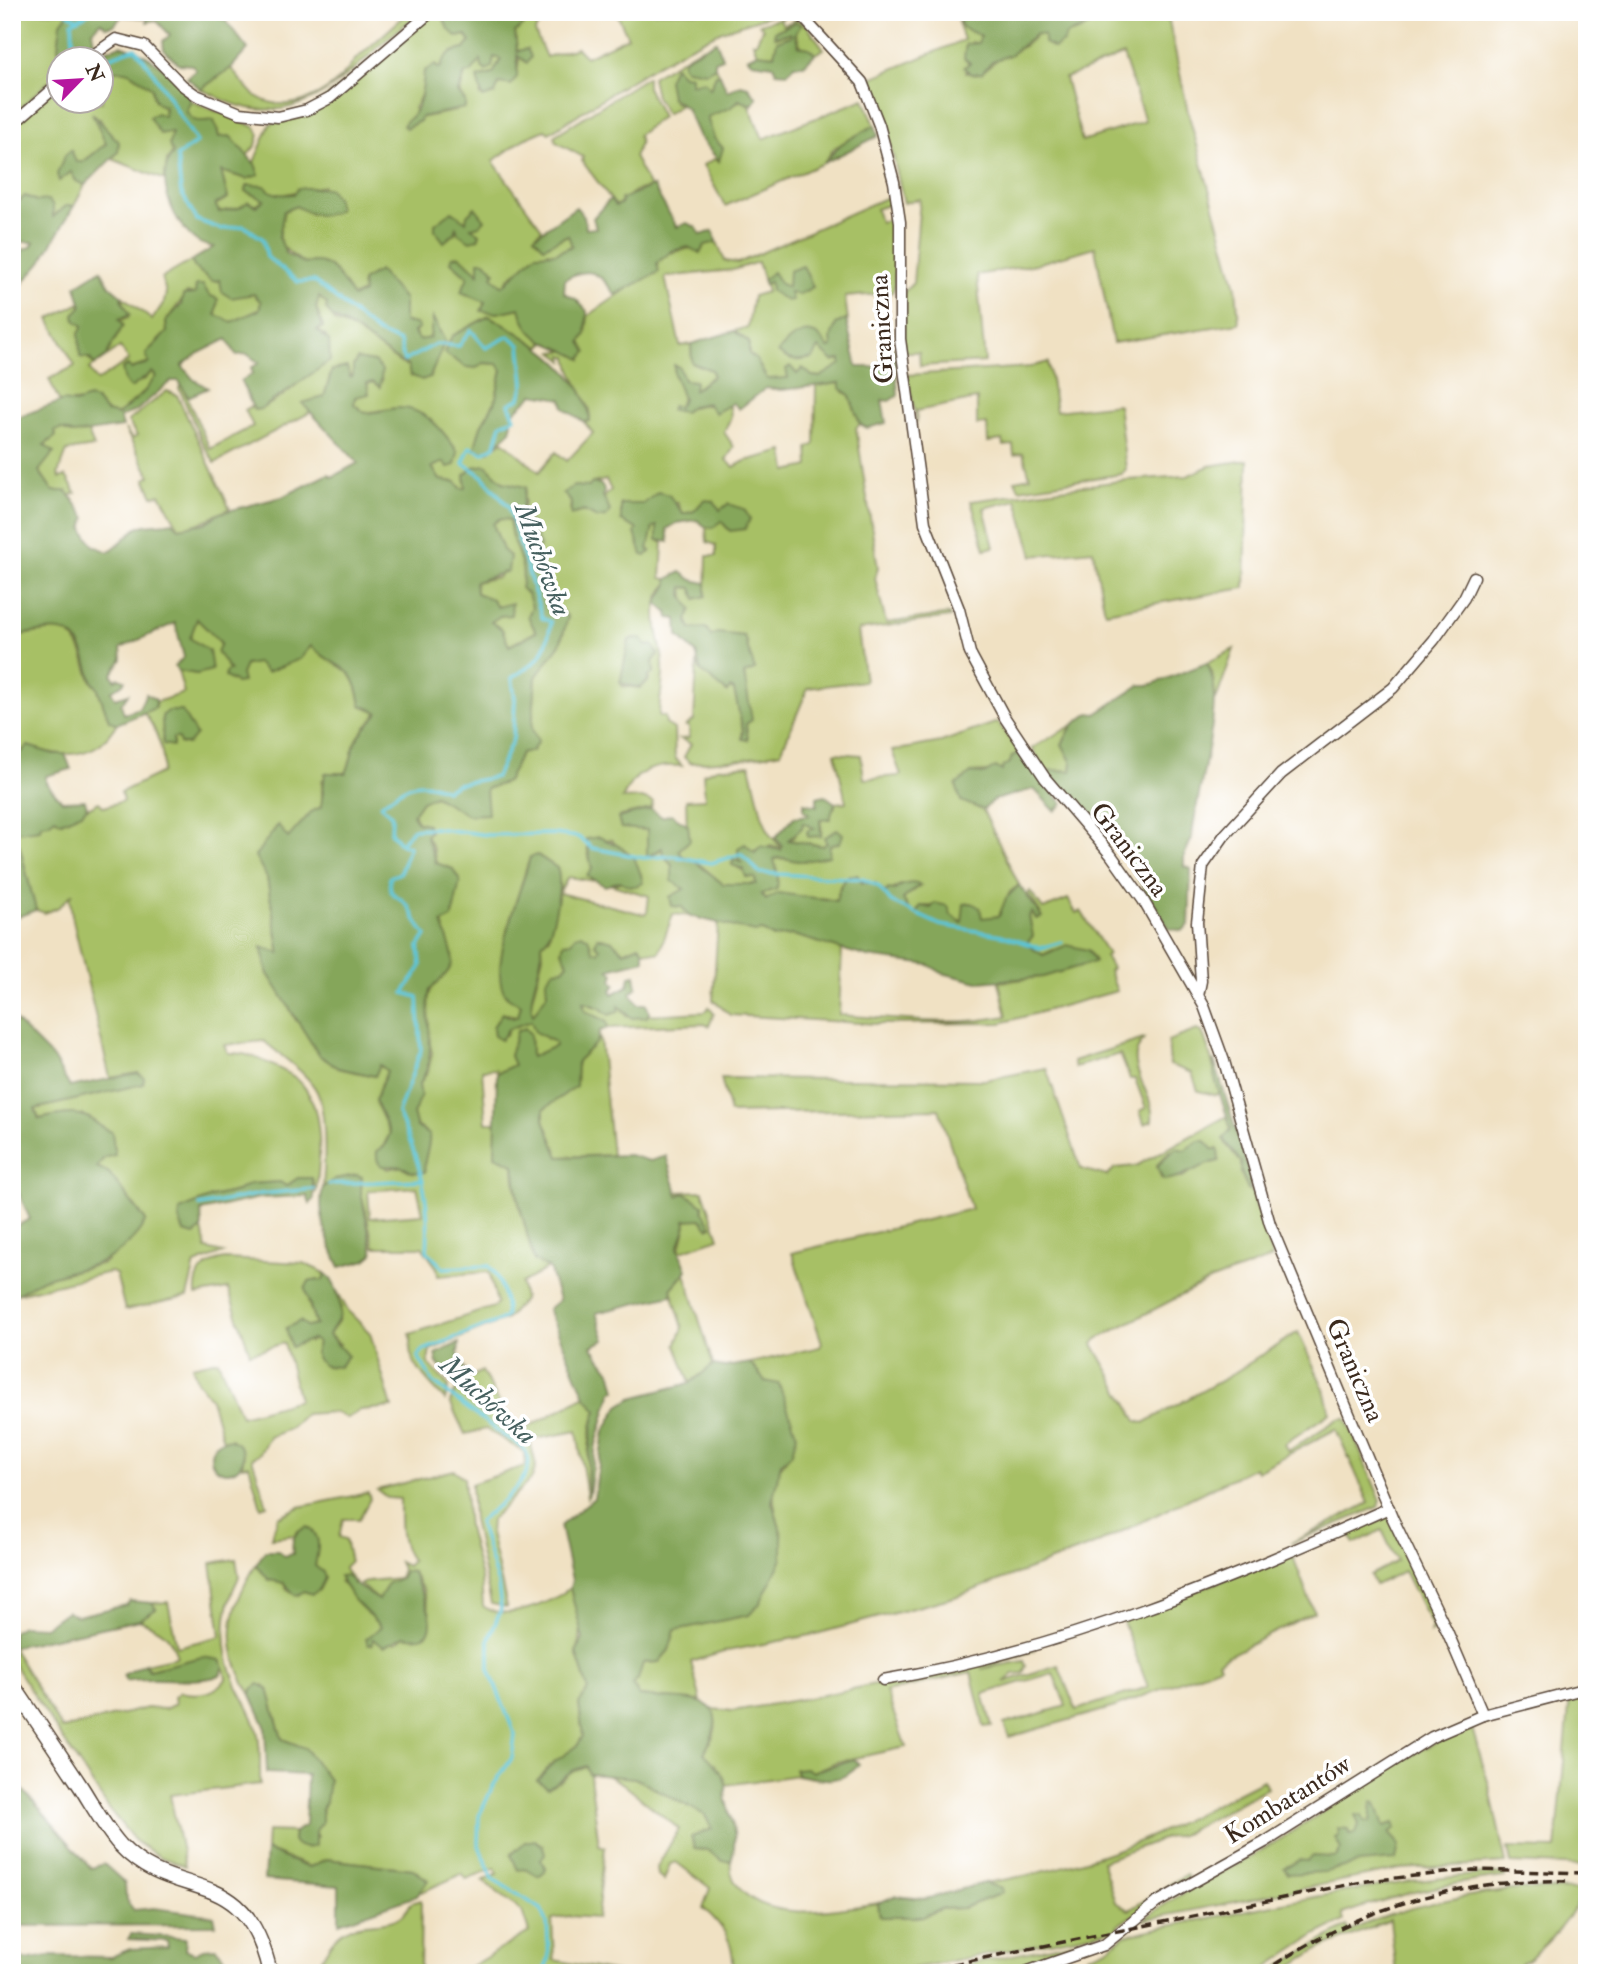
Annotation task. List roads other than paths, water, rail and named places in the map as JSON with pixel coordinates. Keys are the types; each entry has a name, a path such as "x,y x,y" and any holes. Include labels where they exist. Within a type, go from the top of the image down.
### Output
{"street":[{"path":"106,46 116,39 144,46 182,85 196,95 240,113 278,117 307,110 330,98 431,12"},
{"name":"Graniczna","path":"798,12 862,82 879,125 894,182 900,222 900,338 925,523 959,610 970,653 1005,718 1045,778 1111,855 1143,900 1198,996 1224,1061 1270,1224 1389,1508 1483,1715"},
{"path":"12,125 46,95"},
{"path":"1198,996 1201,981 1197,922 1203,866 1224,836 1281,775 1393,688 1434,640 1464,598 1474,577"},
{"path":"883,1680 925,1673 1076,1633 1288,1554 1389,1508"},
{"path":"12,1684 120,1845 154,1870 212,1889 242,1911 261,1941 270,1973"},
{"name":"Kombatantów","path":"1023,1973 1104,1945 1177,1889 1265,1842 1432,1737 1483,1715 1587,1688"}],"waterway":[{"path":"66,12 78,19"},
{"name":"Muchówka","path":"77,46 73,41 72,22 91,12"},
{"name":"Muchówka","path":"116,55 135,48 197,142 177,156 181,192 197,220 221,229 244,226 263,239 267,257 298,282 314,281 378,333 400,342 404,361 436,344 459,346 471,330 486,348 509,336 520,345 524,383 520,398 509,404 515,418 501,424 495,446 483,453 470,447 463,463 482,476 509,507 542,618 551,622 547,643 540,656 512,678 515,699 513,739 496,777 457,784 446,790 419,784 404,788 381,805 392,816 391,833 401,844 409,847 400,873 390,877 392,893 407,905 426,935 419,946 421,966 404,993 418,997 421,1050 398,1113 422,1180 427,1214 427,1251 443,1268 489,1266 500,1283 506,1310 506,1316 501,1320 424,1350 418,1356 433,1382 520,1446 528,1457 528,1468 523,1479 479,1522 498,1584 501,1609 489,1639 489,1669 515,1735 512,1758 493,1786 479,1816 478,1843 493,1879 541,1909 547,1922 549,1959 543,1973"},
{"path":"401,844 412,829 434,828 488,835 553,834 578,837 592,848 644,858 673,856 711,863 741,854 760,873 863,879 878,886 891,902 940,925 1001,935 1040,948 1062,942"},
{"path":"329,1184 423,1180"},
{"path":"200,1206 260,1194 314,1189"}],"railway":[{"path":"909,1973 1367,1881 1473,1870 1587,1873"},
{"path":"1262,1973 1333,1932 1406,1902 1484,1885 1566,1881"}]}
